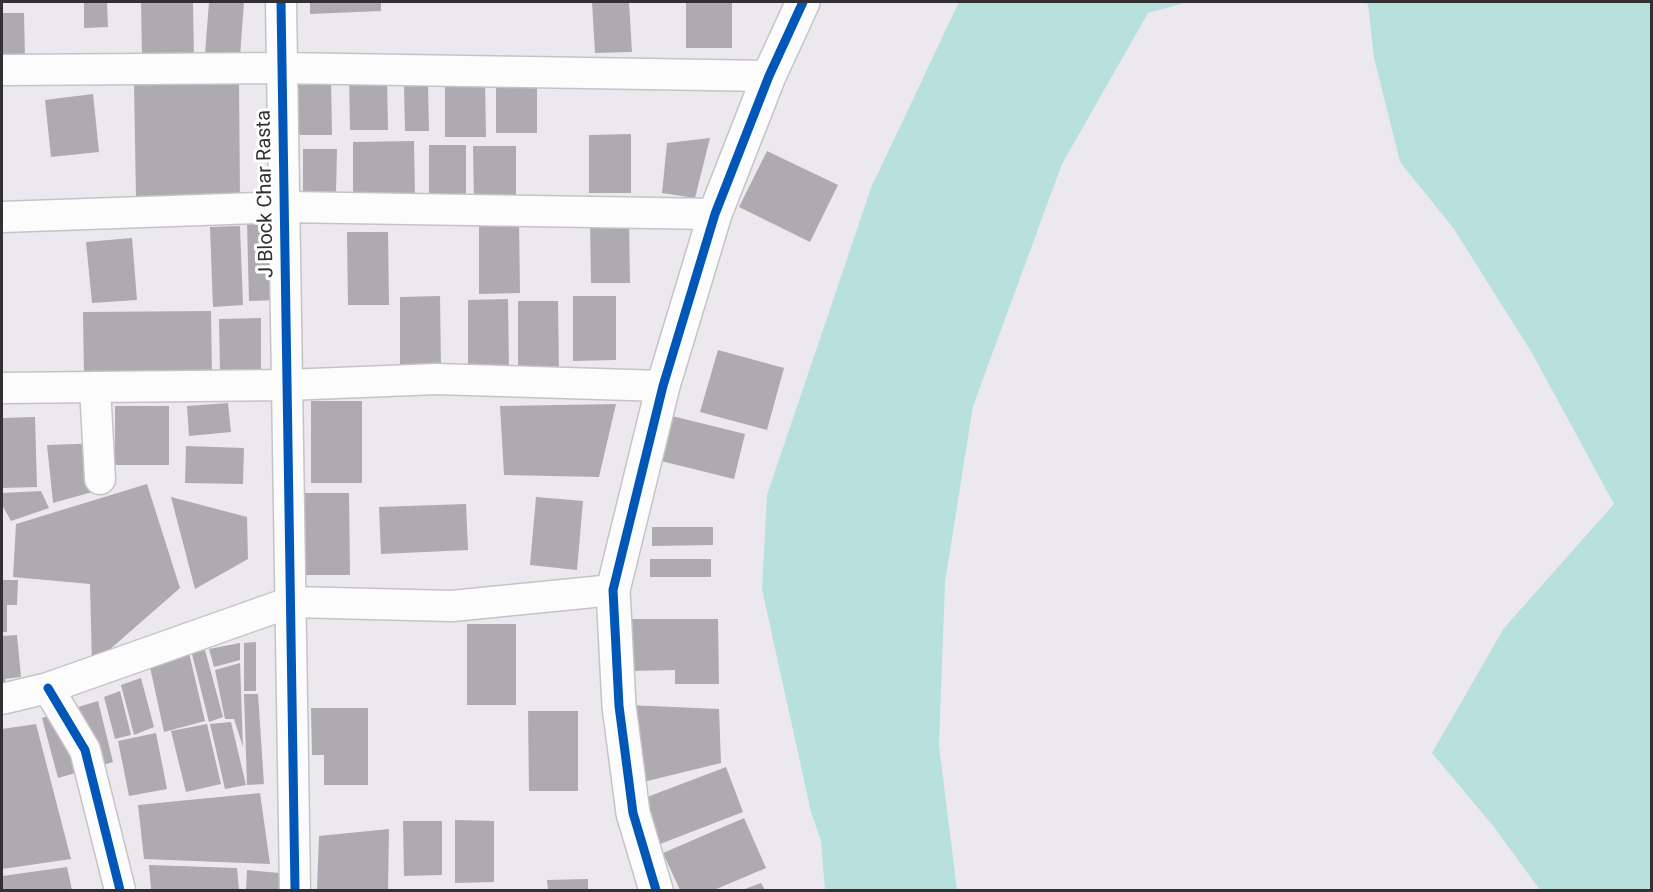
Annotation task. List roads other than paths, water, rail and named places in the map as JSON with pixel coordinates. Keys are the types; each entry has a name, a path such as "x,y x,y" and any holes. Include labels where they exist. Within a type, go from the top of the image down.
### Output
{"street":[{"name":"J Block Char Rasta","path":"281,2 295,891"},
{"path":"656,891 633,813 619,706 613,590 663,386 715,214 770,76 803,2"},
{"path":"2,70 282,68 770,76"},
{"path":"2,217 285,207 715,214"},
{"path":"2,388 287,385 437,379 663,386"},
{"path":"95,387 100,479"},
{"path":"2,699 48,688 291,602 452,606 613,590"},
{"path":"48,688 85,750 120,891"}]}
